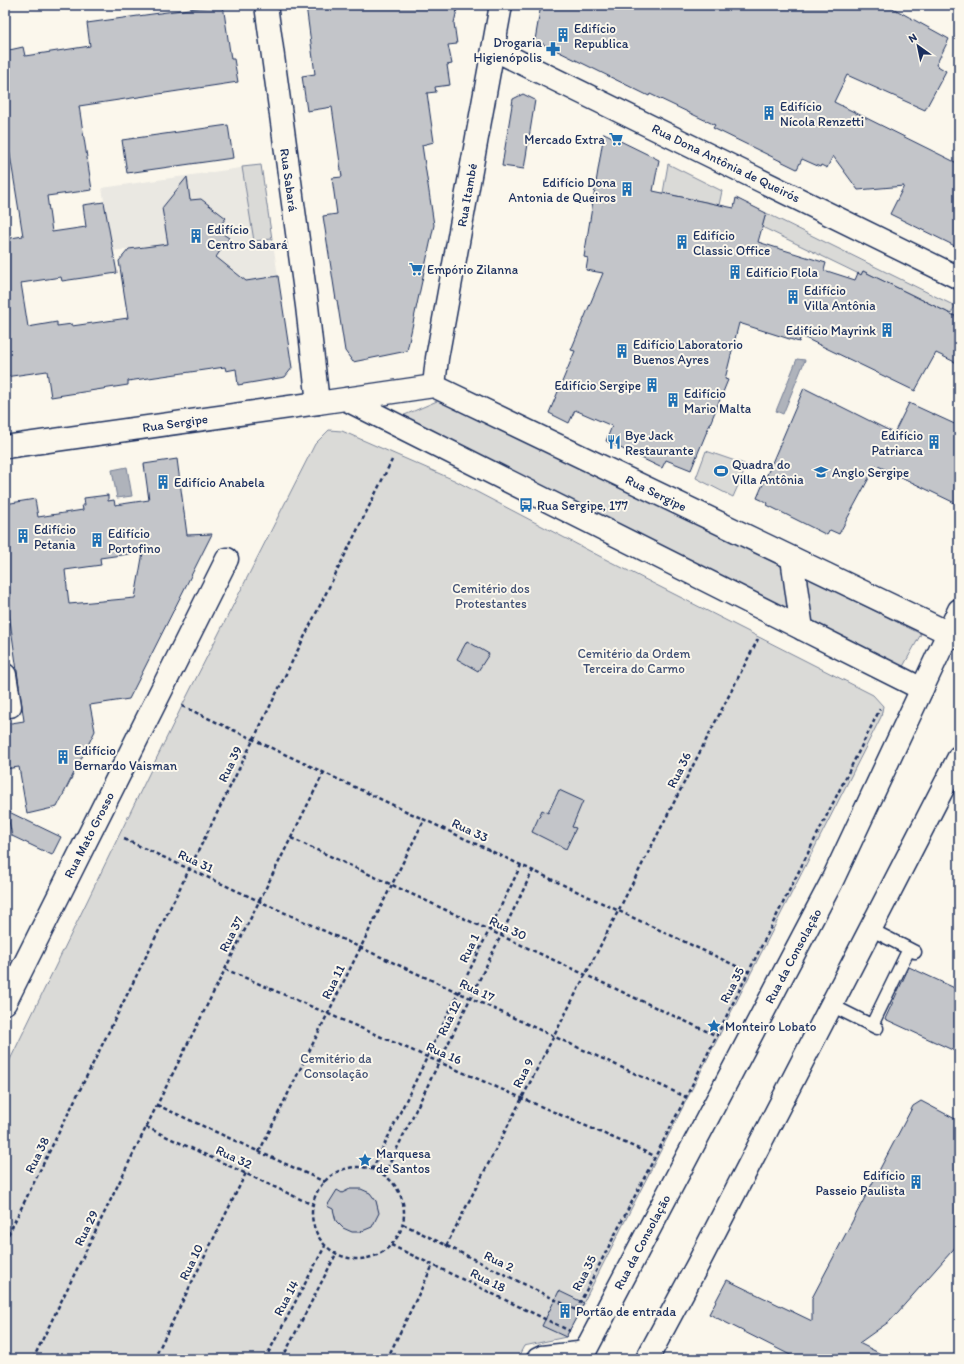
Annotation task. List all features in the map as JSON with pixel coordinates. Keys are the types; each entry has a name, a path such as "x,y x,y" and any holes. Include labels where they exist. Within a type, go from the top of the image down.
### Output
{"street":[{"name":"Rua Sabará","path":"266,5 306,298 318,403"},
{"name":"Rua Itambé","path":"434,386 437,358 501,5"},
{"name":"Rua Dona Antônia de Queirós","path":"494,49 959,278"},
{"name":"Rua Sergipe","path":"5,447 434,386 953,636"},
{"path":"345,399 922,689"},
{"path":"792,558 802,628"},
{"name":"Rua Mato Grosso","path":"5,1003 227,559"},
{"name":"Rua da Consolação","path":"581,1346 831,883 922,689 953,636 959,610"},
{"path":"5,675 10,706"},
{"path":"647,1359 698,1264 959,757"}],"lane":[{"path":"831,1005 875,1027 912,950 870,929"},
{"path":"532,1359 535,1355 541,1352 581,1346"}],"path":[{"name":"Rua 39","path":"86,1078 392,460"},
{"name":"Rua 36","path":"618,910 758,639"},
{"name":"Rua 33","path":"182,706 749,972"},
{"name":"Rua 35","path":"576,1310 717,1036 880,709"},
{"name":"Rua 37","path":"157,1105 324,772"},
{"name":"Rua 11","path":"259,1152 424,820"},
{"name":"Rua 30","path":"291,838 717,1036"},
{"name":"Rua 31","path":"124,839 259,901"},
{"name":"Rua 1","path":"372,1170 521,865"},
{"name":"Rua 12","path":"384,1175 533,870"},
{"name":"Rua 17","path":"259,901 686,1097"},
{"name":"Rua 9","path":"446,1246 618,910"},
{"name":"Rua 16","path":"225,968 655,1156"},
{"name":"Rua 38","path":"5,1241 86,1078"},
{"name":"Rua 29","path":"33,1359 157,1105"},
{"path":"157,1105 325,1182"},
{"name":"Rua 32","path":"146,1127 313,1204"},
{"path":"359,1168 372,1170 384,1175 392,1182 403,1202 403,1224 398,1236 391,1245 379,1254 365,1259 350,1259 336,1254 325,1246 316,1234 312,1219 313,1204 317,1192 334,1174 346,1169 359,1168"},
{"name":"Rua 10","path":"154,1359 246,1174"},
{"name":"Rua 2","path":"403,1224 581,1312"},
{"name":"Rua 18","path":"391,1245 433,1265 581,1346"},
{"name":"Rua 14","path":"265,1359 325,1246"},
{"path":"282,1359 336,1254"},
{"path":"387,1359 433,1265"}],"shaded area":[{"path":"261,165 278,276 145,297 137,248 112,251 102,188"},
{"path":"797,359 805,360 783,414 776,411"},
{"path":"127,467 132,496 117,498 112,470"}],"green space":[{"path":"668,164 722,191 719,205 663,193"},
{"path":"261,165 272,239 254,241 242,167"},
{"path":"766,213 955,306 949,317 947,312 863,271 861,275 762,227"},
{"path":"444,398 787,569 795,620 400,417"},
{"name":"Cemitério da Consolação","path":"329,430 342,431 454,480 605,559 873,695 883,706 881,717 566,1337 524,1346 517,1359 5,1359 5,1070 182,706 315,444"},
{"name":"Quadra do Villa Antônia","path":"706,451 747,465 733,497 696,478"},
{"path":"797,572 921,634 900,672 806,623"}],"building":[{"path":"223,5 231,59 234,59 238,82 79,106 92,190 47,196 52,232 86,227 83,205 104,202 117,273 62,281 61,277 21,283 28,327 57,322 57,326 72,324 72,326 128,318 119,261 129,249 168,244 162,208 187,177 190,200 201,199 226,218 222,223 228,228 223,234 229,238 216,257 246,281 278,276 292,368 285,377 238,385 236,369 226,371 225,367 128,381 128,385 51,397 47,371 5,377 5,239 23,236 5,124 5,51 23,47 25,56 90,46 87,23"},
{"path":"306,5 458,5 454,23 457,44 448,45 452,64 447,65 450,85 435,87 436,92 427,93 434,142 422,145 434,225 407,351 353,362 345,351 323,216 337,214 332,178 342,177 332,107 307,111 302,76 315,74"},
{"path":"541,5 887,5 949,39 936,65 946,71 925,110 847,75 834,102 959,164 959,248 890,214 904,186 858,190 833,156 827,168 821,165 820,167 802,159 797,169 713,128 715,125 650,94 649,96 535,40"},
{"path":"523,94 535,100 524,169 502,166 513,99"},
{"path":"228,125 233,158 127,173 122,140"},
{"path":"604,133 659,160 653,191 734,208 736,198 766,213 758,242 826,263 824,270 855,280 858,273 861,275 863,271 959,318 959,364 936,353 915,391 801,336 799,342 739,323 725,379 728,380 691,470 666,460 662,468 606,441 612,426 575,410 569,423 549,413 575,351 571,350 603,273 586,270 588,258 584,257"},
{"path":"804,388 894,433 909,403 959,426 959,505 876,465 839,534 830,530 827,535 767,505 768,503 757,498"},
{"path":"177,459 187,535 212,534 129,699 90,705 95,731 57,807 27,814 19,767 5,769 5,724 24,721 7,599 10,599 5,569 5,504 35,499 38,517 83,510 82,505 85,505 84,498 108,495 108,501 114,500 115,505 149,500 144,464","holes":["143,552 135,598 69,604 65,570 101,565 100,558"]},
{"path":"467,641 489,654 478,671 457,659"},
{"path":"559,790 583,801 572,827 576,828 566,849 532,832 542,810 548,813"},
{"path":"7,811 61,837 52,855 12,836"},
{"path":"909,967 959,990 959,1053 885,1019"},
{"name":"Edifício Passeio Paulista","path":"921,1101 959,1121 959,1243 890,1321 859,1343 891,1359 798,1359 709,1314 727,1280 812,1321 812,1298 913,1106"},
{"path":"350,1189 361,1189 370,1193 376,1201 379,1213 372,1227 360,1232 352,1232 343,1228 336,1221 333,1209 327,1206 337,1190 342,1193"},
{"name":"Portão de entrada","path":"559,1291 584,1303 566,1337 542,1326"}],"place":[{"name":"Edifício Republica","path":"563,35"},
{"name":"Drogaria Higienópolis","path":"553,49"},
{"name":"Edifício Nícola Renzetti","path":"769,113"},
{"name":"Mercado Extra","path":"616,139"},
{"name":"Edifício Dona Antonia de Queiros","path":"627,189"},
{"name":"Edifício Centro Sabará","path":"196,236"},
{"name":"Edifício Classic Office","path":"682,242"},
{"name":"Empório Zilanna","path":"416,269"},
{"name":"Edifício Flola","path":"735,272"},
{"name":"Edifício Villa Antônia","path":"793,297"},
{"name":"Edifício Mayrink","path":"887,330"},
{"name":"Edifício Laboratorio Buenos Ayres","path":"622,351"},
{"name":"Edifício Sergipe","path":"652,385"},
{"name":"Edifício Mario Malta","path":"673,400"},
{"name":"Bye Jack Restaurante","path":"614,442"},
{"name":"Edifício Patriarca","path":"934,442"},
{"name":"Quadra do Villa Antônia","path":"721,471"},
{"name":"Anglo Sergipe","path":"821,472"},
{"name":"Edifício Anabela","path":"163,482"},
{"name":"Rua Sergipe, 177","path":"526,505"},
{"name":"Edifício Petania","path":"23,536"},
{"name":"Edifício Portofino","path":"97,540"},
{"name":"Edifício Bernardo Vaisman","path":"63,757"},
{"name":"Monteiro Lobato","path":"714,1026"},
{"name":"Marquesa de Santos","path":"365,1160"},
{"name":"Edifício Passeio Paulista","path":"916,1182"},
{"name":"Portão de entrada","path":"565,1311"}],"park label":[{"name":"Cemitério dos Protestantes","path":"491,596"},
{"name":"Cemitério da Ordem Terceira do Carmo","path":"634,660"}]}
